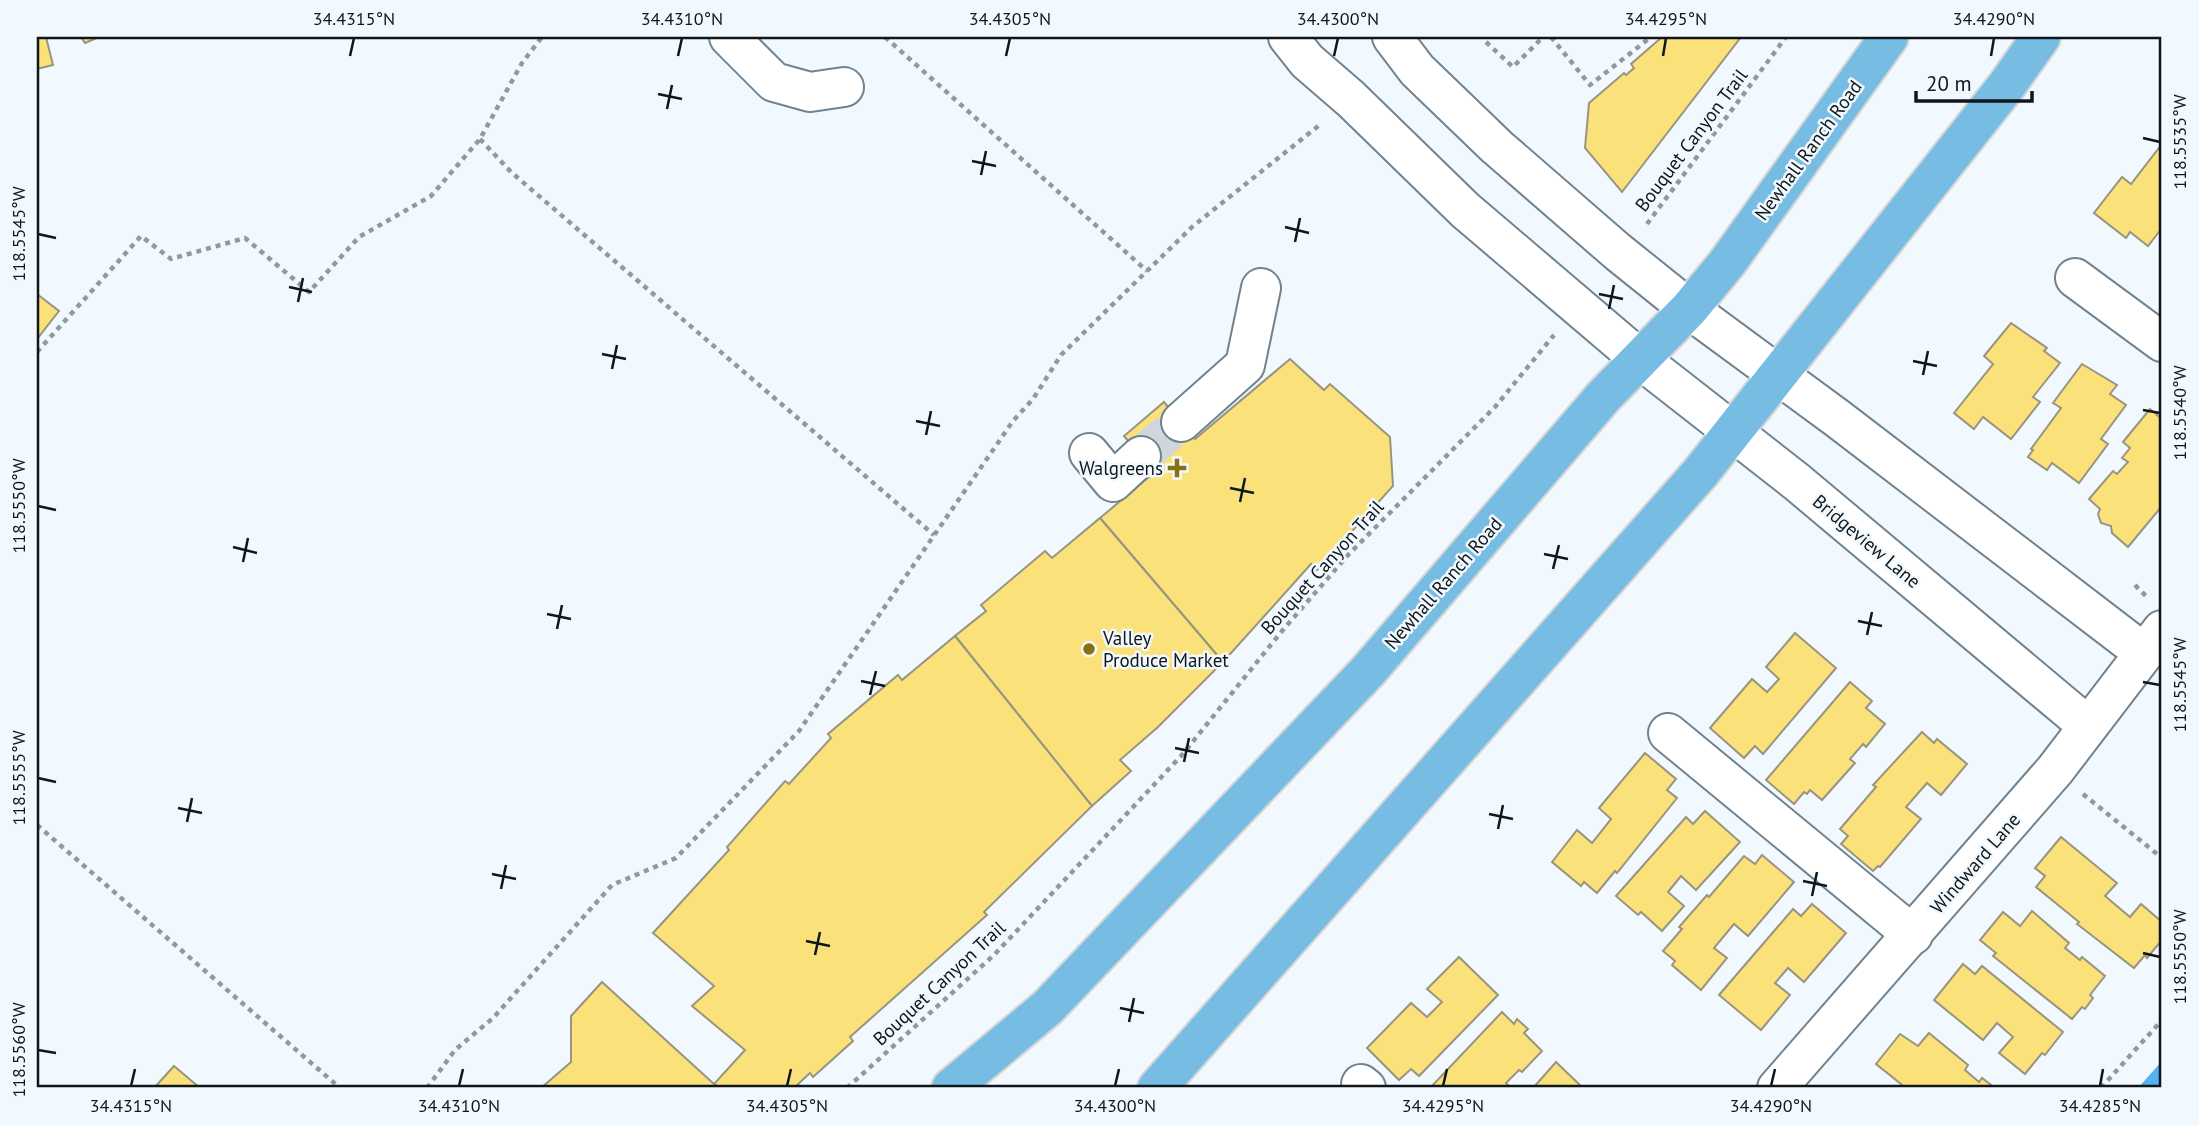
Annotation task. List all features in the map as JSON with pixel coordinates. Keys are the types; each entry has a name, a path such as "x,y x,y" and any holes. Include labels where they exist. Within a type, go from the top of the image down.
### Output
{"main road":[{"name":"Newhall Ranch Road","path":"951,1088 1047,1009 1358,681 1604,396 1689,309 1727,263 1889,37"},
{"path":"1157,1088 1701,472 2007,85 2040,37"}],"street":[{"path":"729,37 774,82 810,92 844,87"},
{"name":"Bridgeview Lane","path":"1288,37 1307,61 1352,99 1465,210 1641,360 1733,430 2088,726"},
{"path":"1392,37 1418,69 1497,147 1618,252 1689,309 2153,641"},
{"path":"2075,278 2162,342"},
{"path":"1181,422 1245,365 1261,288"},
{"path":"1088,453 1113,482 1141,456"},
{"name":"Windward Lane","path":"1777,1088 2054,770 2153,641"},
{"path":"1668,733 1913,935"}],"path":[{"path":"37,352 141,236 171,259 245,238 309,292 359,237 431,196 480,139 522,63 542,37"},
{"path":"885,37 1147,271"},
{"path":"1486,42 1513,67 1543,37"},
{"path":"1551,37 1590,85 1651,37"},
{"name":"Bouquet Canyon Trail","path":"1618,252 1648,222 1786,37"},
{"path":"428,1088 454,1050 493,1018 612,885 676,858 799,731 1013,421 1033,399 1061,355 1192,227 1352,99"},
{"path":"480,139 511,172 934,536"},
{"name":"Bouquet Canyon Trail","path":"847,1088 994,955 1182,755 1282,631 1348,555 1495,407 1577,304"},
{"path":"2054,770 2162,858"},
{"path":"37,825 340,1088"},
{"path":"2101,1088 2162,1020"}],"water":[{"path":"2162,1061 2162,1088 2138,1088"}],"building":[{"path":"37,37 46,37 53,65 37,69"},
{"path":"81,37 99,37 85,43"},
{"path":"1662,37 1741,37 1622,192 1585,148 1589,103 1624,73 1626,75 1634,68 1631,64"},
{"path":"2162,144 2162,228 2148,246 2130,232 2126,238 2094,213 2122,177 2131,184"},
{"path":"37,294 59,311 37,339"},
{"path":"2011,323 2047,348 2044,351 2060,363 2033,397 2040,402 2011,439 1983,417 1974,429 1954,413 1993,364 1984,356"},
{"name":"Walgreens","path":"1290,359 1324,390 1330,384 1390,437 1393,486 1317,570 1311,564 1223,662 1100,518 1155,472 1124,436 1164,402 1195,439"},
{"path":"2082,364 2117,385 2110,394 2126,405 2101,439 2108,444 2079,483 2052,463 2047,470 2028,457 2061,408 2053,403"},
{"path":"2150,409 2162,419 2162,506 2128,547 2112,533 2111,526 2101,523 2098,514 2100,509 2089,499 2113,471 2117,474 2128,462 2122,458 2130,448 2123,442"},
{"name":"Valley Produce Market","path":"1100,518 1223,662 1158,727 1120,760 1131,771 1092,806 955,636 986,611 981,605 1045,551 1052,558"},
{"path":"1795,633 1836,668 1763,754 1755,746 1744,758 1710,728 1752,679 1767,692 1779,679 1766,667"},
{"path":"955,636 1092,806 984,912 987,915 850,1037 853,1041 813,1077 810,1073 794,1088 720,1088 714,1084 745,1050 692,1006 714,986 653,933 729,850 727,847 785,781 789,784 831,738 828,734 898,675 902,680"},
{"path":"1850,682 1872,701 1866,708 1885,724 1866,747 1863,744 1850,759 1855,763 1822,800 1810,790 1807,794 1804,792 1794,804 1766,780"},
{"path":"1922,732 1934,743 1937,739 1967,764 1941,795 1927,783 1906,807 1921,819 1880,867 1873,871 1841,844 1848,836 1840,829 1876,787 1873,785"},
{"path":"1645,753 1676,779 1667,790 1677,798 1617,873 1615,871 1597,893 1584,882 1581,886 1552,862 1577,830 1592,843 1611,819 1599,808"},
{"path":"1705,811 1740,842 1696,890 1681,876 1668,892 1684,906 1662,931 1641,912 1638,915 1616,896 1686,817 1693,824"},
{"path":"2061,837 2117,883 2105,896 2130,917 2141,904 2162,922 2162,940 2147,958 2145,955 2134,968 2077,924 2079,922 2036,887 2045,876 2035,868"},
{"path":"1762,855 1794,882 1748,936 1734,924 1714,948 1727,958 1701,990 1672,965 1675,961 1663,951 1682,929 1679,927 1744,856 1755,864"},
{"path":"1812,904 1846,933 1804,982 1788,968 1775,983 1790,995 1761,1030 1719,995 1793,909 1801,916"},
{"path":"2032,911 2069,943 2065,948 2080,960 2082,957 2105,976 2090,995 2093,998 2085,1009 2082,1007 2072,1019 1993,956 1996,953 1980,940 2003,912 2020,926"},
{"path":"1459,957 1498,995 1419,1076 1411,1069 1399,1080 1367,1048 1411,1003 1427,1017 1442,1002 1427,989"},
{"path":"1963,964 1975,974 1982,966 2063,1032 2025,1074 1999,1053 2013,1037 1997,1023 1983,1040 1934,1000"},
{"path":"602,982 720,1088 541,1088 571,1062 571,1016"},
{"path":"1502,1012 1514,1024 1517,1019 1528,1029 1524,1033 1542,1051 1522,1072 1519,1070 1506,1083 1509,1086 1430,1088"},
{"path":"1929,1033 1968,1065 1965,1070 1979,1082 1982,1078 1995,1088 1906,1088 1876,1064 1900,1034 1918,1046"},
{"path":"1556,1062 1583,1088 1533,1088"},
{"path":"174,1066 200,1088 154,1088"}],"tunnel":[{"path":"1141,456 1181,422"}],"place":[{"name":"Walgreens","path":"1177,468"},
{"name":"Valley Produce Market","path":"1089,649"}]}
